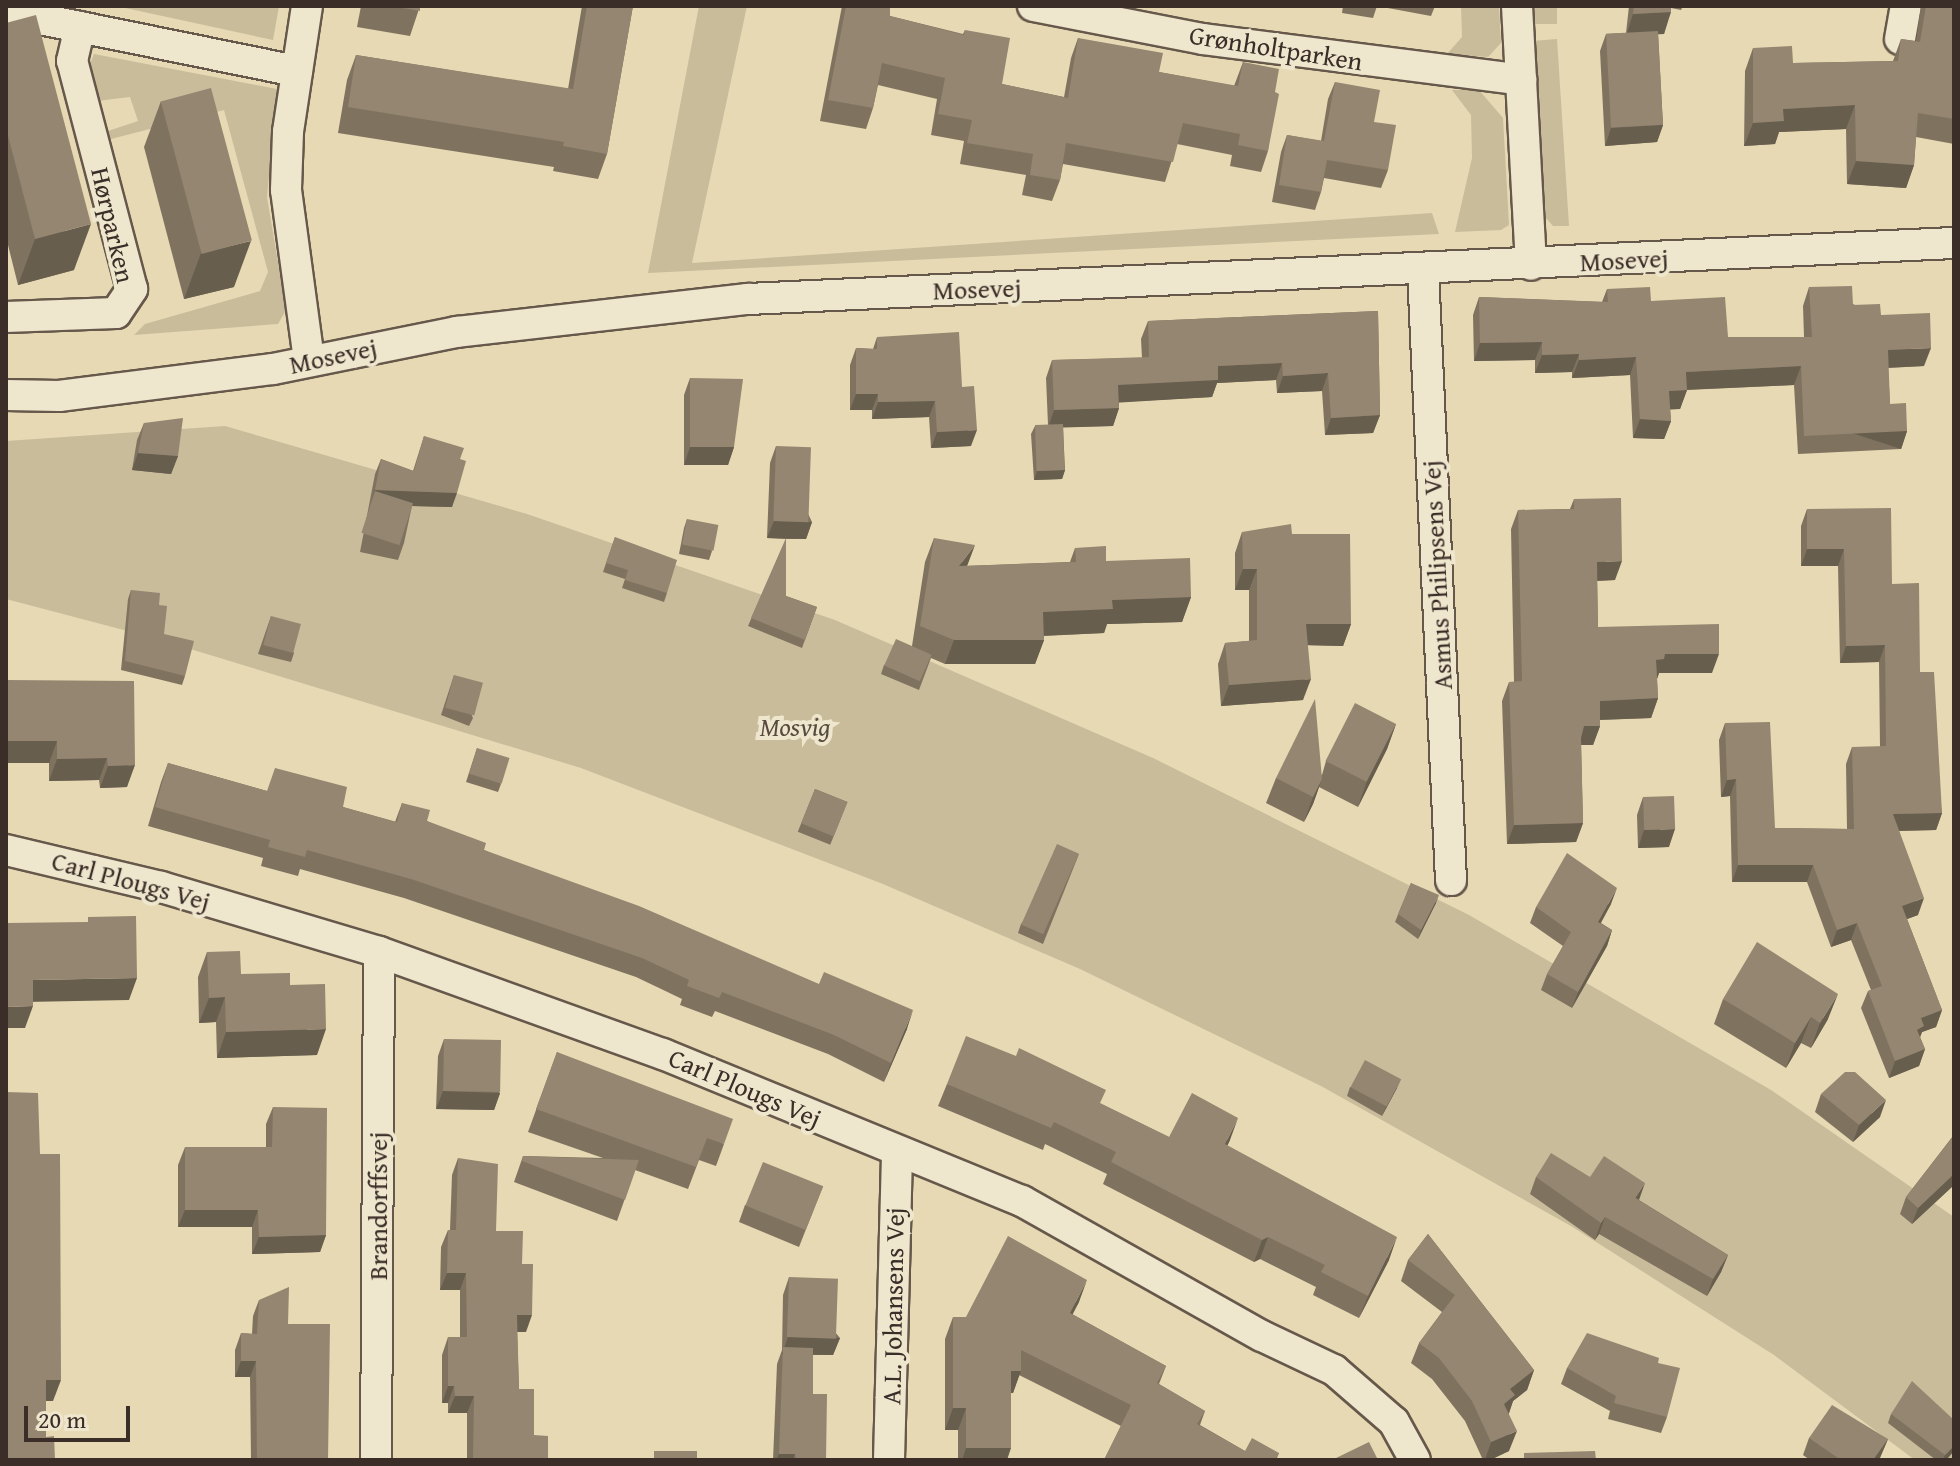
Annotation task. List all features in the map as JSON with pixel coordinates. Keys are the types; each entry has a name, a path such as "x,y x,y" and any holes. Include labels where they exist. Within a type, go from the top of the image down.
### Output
{"street":[{"path":"307,6 297,71 286,190 309,360"},
{"name":"Grønholtparken","path":"1033,6 1203,39 1521,80"},
{"path":"1517,6 1531,265"},
{"path":"1900,39 1906,6"},
{"path":"6,12 297,71"},
{"name":"Hørparken","path":"6,317 116,313 132,289 72,61 80,27"},
{"name":"Mosevej","path":"6,395 59,396 309,360 457,332 748,299 1423,271 1954,243"},
{"name":"Asmus Philipsens Vej","path":"1423,271 1451,880"},
{"name":"Carl Plougs Vej","path":"6,850 161,887 379,952 663,1054 1022,1201 1262,1336 1334,1370 1394,1422 1415,1460"},
{"name":"Brandorffsvej","path":"376,1460 379,952"},
{"name":"A.L. Johansens Vej","path":"889,1460 897,1152"}],"green space":[{"path":"116,6 279,6 273,40"},
{"path":"699,6 747,6 692,263 1432,213 1439,234 648,273"},
{"path":"1461,6 1499,6 1501,43 1488,57 1447,54 1462,37"},
{"path":"1532,6 1557,6 1557,24 1532,24"},
{"path":"1557,39 1569,226 1553,226 1546,218 1532,41"},
{"path":"94,54 277,89 267,197 286,310 278,324 134,335 145,324 260,291 268,272 224,110 107,140 105,132 138,121 130,97 97,101 89,67"},
{"path":"1452,90 1479,90 1503,118 1509,225 1501,230 1455,232 1472,158 1471,115"},
{"name":"Mosvig","path":"225,426 527,514 835,620 1153,758 1469,915 1771,1090 1954,1217 1954,1460 1915,1460 1774,1355 1571,1226 1321,1086 1080,969 883,884 581,768 154,638 6,599 6,441"}],"building":[{"path":"391,6 420,6 420,11"},
{"path":"587,6 633,6 607,154 563,146 564,142 348,107 356,55 573,89"},
{"path":"846,6 890,6 890,16 964,35 965,30 1010,38 1002,84 1068,98 1078,38 1163,53 1159,72 1238,86 1243,62 1279,69 1275,92 1279,94 1268,151 1238,145 1240,134 1183,123 1173,162 1066,143 1060,180 1030,175 1033,154 967,143 972,120 938,114 945,78 882,63 873,108 828,100"},
{"path":"1634,6 1671,6 1671,12 1633,14"},
{"path":"1926,6 1954,6 1954,119 1918,113 1914,165 1856,161 1855,105 1783,109 1784,121 1753,123 1753,48 1792,46 1793,63 1898,61 1901,39 1920,42"},
{"path":"36,15 91,224 35,239 6,128 6,23"},
{"path":"1658,31 1663,125 1611,128 1606,34"},
{"path":"1335,82 1380,90 1374,122 1396,125 1388,170 1327,160 1321,192 1279,185 1287,135 1324,141"},
{"path":"211,88 252,241 202,254 161,101"},
{"path":"1852,286 1853,305 1880,304 1881,315 1930,313 1931,348 1888,350 1890,404 1906,403 1907,431 1804,436 1801,366 1686,372 1687,390 1669,391 1671,421 1640,419 1636,357 1579,360 1579,354 1542,355 1542,342 1480,343 1479,297 1608,302 1607,289 1650,287 1651,301 1725,297 1728,337 1812,337 1809,287"},
{"path":"1378,311 1380,415 1331,418 1328,373 1283,376 1282,363 1218,366 1218,380 1118,385 1119,408 1054,410 1052,360 1149,357 1148,321"},
{"path":"959,332 962,387 974,386 977,430 937,432 935,401 878,402 878,394 856,394 856,348 877,349 877,337"},
{"path":"690,378 743,379 734,447 690,447"},
{"path":"183,418 178,456 138,453 144,423"},
{"path":"1063,424 1065,470 1037,471 1035,425"},
{"path":"424,436 464,448 460,459 466,461 457,493 375,490 381,459 414,471"},
{"path":"776,446 811,447 808,522 773,521"},
{"path":"375,491 413,503 399,545 361,533"},
{"path":"1621,498 1622,561 1597,562 1598,627 1719,624 1719,654 1665,654 1664,659 1656,660 1658,698 1600,701 1600,726 1584,726 1581,738 1583,823 1514,825 1509,682 1522,681 1518,510 1574,509 1574,499"},
{"path":"1891,508 1892,584 1919,583 1920,672 1934,672 1942,813 1893,814 1924,898 1902,906 1942,1010 1921,1018 1924,1026 1917,1030 1925,1049 1895,1061 1868,991 1882,986 1857,923 1837,930 1813,865 1738,865 1736,779 1727,780 1725,723 1770,722 1775,828 1854,829 1852,747 1886,746 1885,645 1846,646 1844,549 1807,549 1807,509"},
{"path":"687,519 718,525 713,551 682,545"},
{"path":"1291,524 1292,534 1350,534 1351,624 1306,624 1311,679 1229,685 1225,643 1257,640 1257,569 1243,569 1242,532"},
{"path":"615,537 677,560 667,593 625,580 628,570 606,563"},
{"path":"786,538 786,596 817,607 805,640 751,618"},
{"path":"934,538 975,545 959,566 1076,562 1075,548 1106,546 1106,561 1190,558 1191,597 1112,600 1113,609 1043,612 1044,640 954,640 920,626"},
{"path":"131,590 160,593 159,605 167,606 164,634 194,641 185,676 125,661"},
{"path":"271,616 301,624 293,653 263,645"},
{"path":"896,639 932,655 920,681 884,665"},
{"path":"454,675 483,683 474,716 445,708"},
{"path":"6,680 134,681 135,765 108,766 107,758 57,759 57,741 6,741"},
{"path":"1315,699 1322,779 1313,797 1276,778"},
{"path":"1355,703 1396,724 1366,782 1325,761"},
{"path":"477,748 510,758 502,784 469,774"},
{"path":"168,763 267,791 275,768 347,787 343,807 397,822 402,803 430,810 427,821 486,843 484,850 639,906 819,984 824,972 913,1010 891,1063 834,1035 722,992 719,998 687,986 689,980 642,958 411,879 307,850 305,857 268,847 270,840 155,807"},
{"path":"815,789 847,802 834,836 801,823"},
{"path":"1674,796 1675,829 1644,830 1643,797"},
{"path":"1057,844 1079,854 1043,934 1021,924"},
{"path":"1567,853 1617,888 1598,922 1612,930 1578,992 1547,974 1571,932 1536,907"},
{"path":"1411,883 1439,895 1421,930 1398,914"},
{"path":"136,916 137,978 33,980 33,1006 6,1007 6,923 88,922 88,917"},
{"path":"1757,942 1838,994 1820,1023 1811,1017 1795,1043 1723,999"},
{"path":"240,951 241,974 290,973 290,985 325,984 326,1029 226,1032 225,997 209,998 207,952"},
{"path":"966,1036 1016,1056 1019,1048 1106,1090 1100,1103 1169,1137 1192,1093 1238,1118 1225,1144 1397,1237 1368,1296 1321,1272 1325,1265 1268,1237 1262,1240 1111,1162 1116,1152 1054,1122 1051,1128 947,1084"},
{"path":"444,1039 501,1040 500,1092 443,1091"},
{"path":"557,1052 733,1119 724,1144 707,1138 696,1167 536,1109"},
{"path":"1365,1060 1401,1079 1387,1107 1350,1087"},
{"path":"1845,1072 1855,1072 1886,1100 1859,1125 1821,1094"},
{"path":"6,1092 38,1093 40,1154 60,1154 61,1380 46,1380 46,1437 54,1436 55,1460 6,1460"},
{"path":"273,1107 327,1108 326,1235 259,1237 258,1210 185,1210 185,1147 272,1147"},
{"path":"1954,1135 1954,1174 1918,1208 1906,1197"},
{"path":"1551,1153 1590,1177 1604,1156 1645,1183 1635,1198 1728,1255 1713,1279 1605,1217 1601,1223 1536,1177"},
{"path":"523,1156 639,1160 625,1200 522,1161"},
{"path":"458,1158 498,1164 496,1231 523,1231 522,1264 533,1264 532,1315 517,1315 519,1389 534,1389 534,1435 548,1436 548,1460 473,1460 474,1396 455,1396 454,1386 448,1386 448,1337 467,1337 466,1273 447,1273 448,1230 456,1230"},
{"path":"763,1162 823,1186 806,1230 745,1206"},
{"path":"1428,1234 1534,1370 1510,1389 1515,1395 1504,1404 1517,1431 1491,1442 1472,1401 1439,1358 1419,1343 1455,1295 1408,1260"},
{"path":"1008,1236 1087,1280 1070,1313 1166,1366 1157,1383 1205,1411 1197,1424 1245,1451 1252,1438 1279,1453 1275,1460 1104,1460 1131,1405 1021,1350 1021,1371 1011,1371 1011,1448 966,1448 966,1408 953,1408 953,1317 966,1317"},
{"path":"789,1277 838,1279 836,1339 787,1337"},
{"path":"289,1287 288,1324 330,1324 328,1460 257,1460 256,1361 241,1361 241,1333 257,1334 259,1300"},
{"path":"1587,1333 1659,1358 1658,1363 1680,1368 1667,1417 1614,1403 1616,1396 1567,1368"},
{"path":"783,1347 813,1348 813,1394 827,1394 826,1460 796,1460 795,1454 779,1454"},
{"path":"1912,1381 1954,1420 1954,1446 1945,1455 1891,1414"},
{"path":"1832,1405 1888,1439 1873,1460 1841,1460 1809,1438"},
{"path":"1369,1442 1378,1460 1332,1460"},
{"path":"654,1451 697,1451 697,1460 654,1460"},
{"path":"1595,1451 1596,1460 1524,1460 1524,1453"}]}
